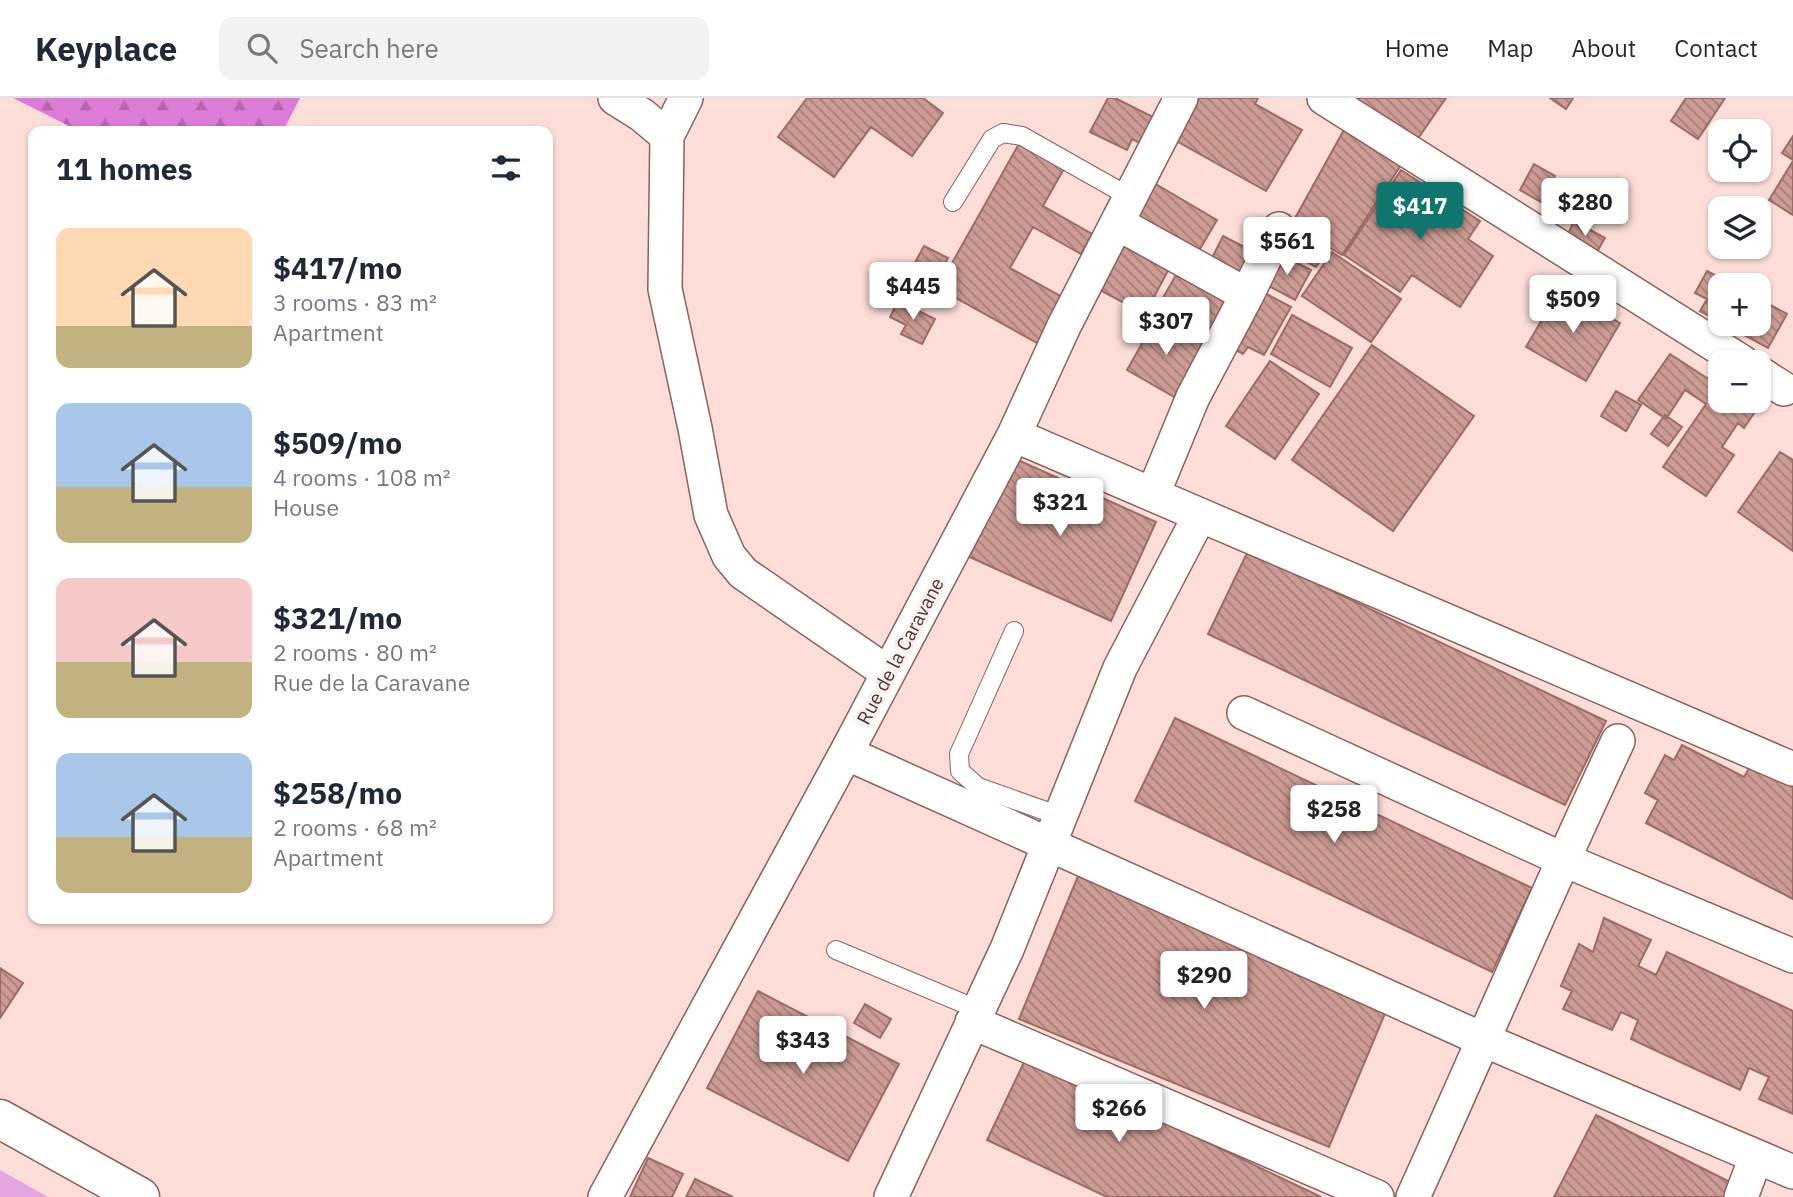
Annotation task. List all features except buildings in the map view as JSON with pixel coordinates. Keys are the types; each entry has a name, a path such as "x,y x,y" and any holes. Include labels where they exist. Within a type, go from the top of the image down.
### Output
{"street":[{"path":"615,98 642,115 667,136"},
{"path":"686,98 667,136 664,289 711,515 729,556 743,573 888,673"},
{"name":"Rue de la Caravane","path":"605,1197 846,753 1014,435 1064,326 1181,98"},
{"path":"1324,98 1723,350"},
{"path":"1123,210 1247,295"},
{"path":"1153,494 1193,397 1279,229"},
{"path":"1014,435 1793,769"},
{"path":"891,1197 1007,949 1120,668 1200,515"},
{"path":"1244,713 1562,859 1793,956"},
{"path":"1413,1197 1562,859 1618,741"},
{"path":"846,753 1054,830 1484,1040 1793,1172"},
{"path":"976,1016 1377,1197"},
{"path":"0,1119 140,1197"},
{"path":"1741,1197 1756,1157"}],"lane":[{"path":"953,202 992,139 1003,133 1022,136 1123,210"},
{"path":"1014,631 959,754 960,771 978,787 1054,830"},
{"path":"836,950 976,1016"}],"green space":[{"path":"13,98 300,98 286,126 69,126"}],"shaded area":[{"path":"0,1170 48,1197 0,1197"}]}
